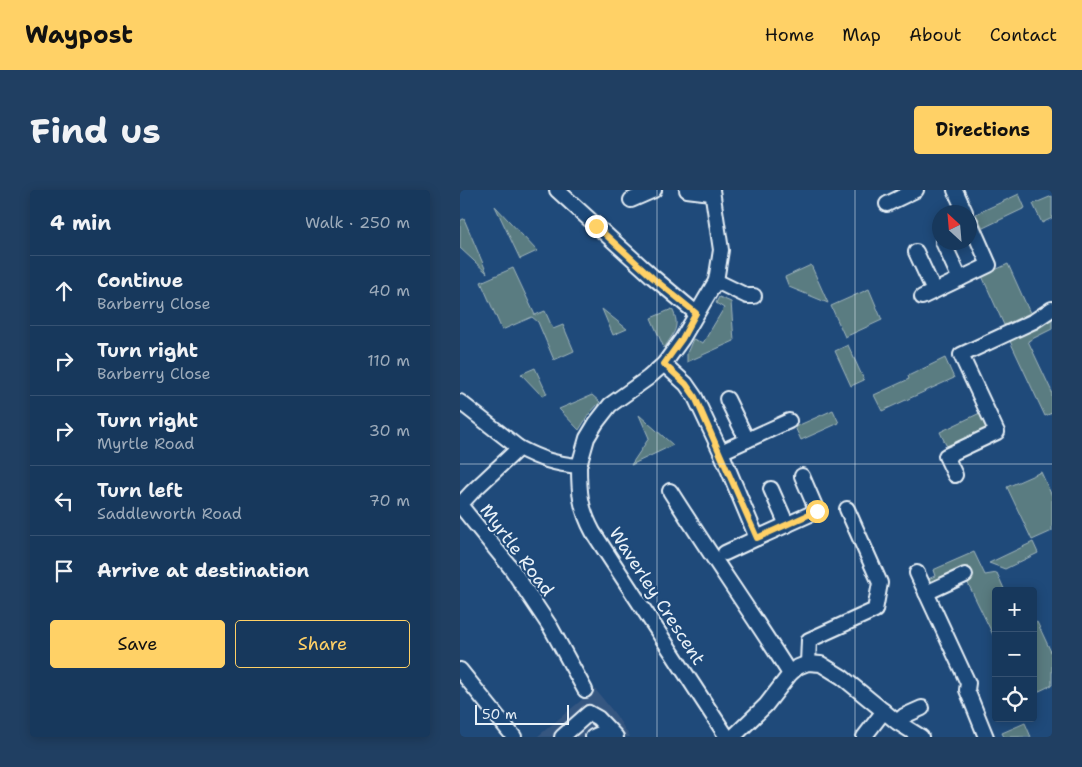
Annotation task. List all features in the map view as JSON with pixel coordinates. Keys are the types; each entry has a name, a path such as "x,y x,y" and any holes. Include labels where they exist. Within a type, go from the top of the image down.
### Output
{"street":[{"path":"556,190 653,278 696,313"},
{"path":"631,200 654,190"},
{"path":"460,402 519,448 539,459 556,464 579,466 587,438 596,423 610,405 664,364 682,339 716,281 720,250 711,191 687,190"},
{"path":"890,198 916,190"},
{"path":"955,190 962,205"},
{"path":"916,252 928,294 989,265 977,238"},
{"path":"947,250 960,279"},
{"path":"716,281 747,296 754,296"},
{"path":"955,475 946,456 997,432 962,355 1034,321 1052,309"},
{"path":"664,364 686,384 695,397 757,538"},
{"path":"727,398 747,440"},
{"path":"720,452 789,421"},
{"name":"Myrtle Road","path":"519,448 460,505 511,568 551,628 585,690"},
{"name":"Waverley Crescent","path":"579,466 579,493 584,515 593,532 727,737"},
{"path":"725,553 817,511 802,476"},
{"path":"772,489 787,524"},
{"path":"670,491 700,540 790,674"},
{"path":"808,664 809,640 874,610 880,583 847,509"},
{"path":"917,573 968,683 968,690 986,737"},
{"path":"926,593 964,575"},
{"path":"733,737 766,705 790,674 798,667 808,664 821,664 842,677 897,722 922,737"},
{"path":"460,670 514,737"},
{"path":"897,722 904,716 922,708"},
{"path":"864,737 884,711"},
{"path":"562,737 589,713 598,718 616,737"},
{"path":"593,737 602,733 610,737"}],"shaded area":[{"path":"595,689 630,737 537,737"}],"green space":[{"path":"1019,194 1025,208 983,228 977,214"},
{"path":"1052,196 1052,218 1042,223 1033,204"},
{"path":"495,206 537,251 520,259"},
{"path":"463,219 487,273 460,248 460,221"},
{"path":"1008,264 1030,313 1004,325 982,276"},
{"path":"811,265 828,303 789,287 785,277"},
{"path":"513,268 535,315 545,311 553,329 563,325 574,351 554,360 538,322 532,317 502,330 481,282"},
{"path":"869,289 882,320 845,337 831,306"},
{"path":"719,297 731,302 734,341 687,362 687,353 693,339 703,343 724,308 716,303"},
{"path":"602,309 627,329 613,335"},
{"path":"672,309 676,325 673,334 664,348 651,318"},
{"path":"1052,316 1052,329 1028,341 1052,392 1052,413 1045,416 1009,339"},
{"path":"848,345 864,380 851,386 835,351"},
{"path":"945,358 954,378 882,411 874,395 909,379 908,376"},
{"path":"535,368 547,394 542,396 521,374"},
{"path":"592,395 600,402 589,414 579,430 559,409"},
{"path":"833,410 839,423 801,440 795,427"},
{"path":"982,412 988,428 984,434 954,448 946,445 940,432"},
{"path":"639,415 673,445 631,465 649,438"},
{"path":"1041,472 1052,496 1052,531 1032,540 1007,487"},
{"path":"1033,542 1038,553 1005,569 989,563"},
{"path":"974,552 985,575 997,573 1003,587 992,587 992,633 962,571 932,585 926,580 935,576 933,570"},
{"path":"1037,622 1052,654 1052,685 1037,692"},
{"path":"1025,723 1031,737 1004,737 1002,733"}],"route":[{"path":"596,226 653,278 696,313 682,339 664,364 686,384 695,397 757,538 817,511"}]}
